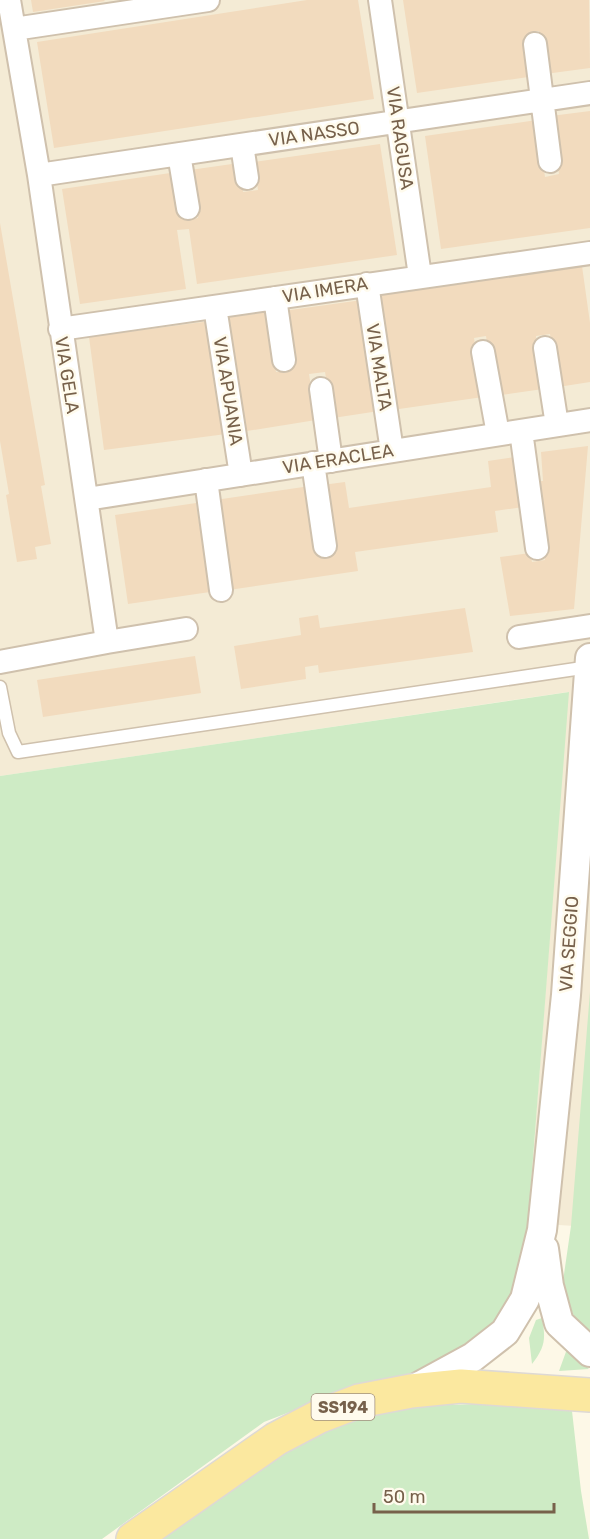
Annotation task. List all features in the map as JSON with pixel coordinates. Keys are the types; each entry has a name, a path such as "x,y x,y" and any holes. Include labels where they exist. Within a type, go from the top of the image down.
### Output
{"main road":[{"name":"SS194","path":"133,1539 276,1439 311,1420 359,1401 411,1391 461,1386 590,1395"}],"street":[{"name":"VIA GELA","path":"9,0 39,175 107,642"},
{"path":"14,29 208,0"},
{"name":"VIA RAGUSA","path":"380,0 420,276"},
{"path":"535,44 550,161"},
{"name":"VIA NASSO","path":"39,175 590,93"},
{"path":"242,145 247,178"},
{"path":"179,154 188,208"},
{"name":"VIA IMERA","path":"60,329 590,253"},
{"name":"VIA MALTA","path":"367,284 392,451"},
{"path":"275,298 284,360"},
{"name":"VIA APUANIA","path":"215,307 241,475"},
{"path":"545,348 558,425"},
{"path":"483,352 498,435"},
{"path":"321,388 325,546"},
{"name":"VIA ERACLEA","path":"87,499 590,420"},
{"path":"521,430 537,548"},
{"path":"206,480 221,590"},
{"path":"519,637 590,626"},
{"path":"0,662 186,629"},
{"name":"VIA SEGGIO","path":"542,1230 585,792 589,662"},
{"path":"542,1230 549,1286 559,1323 590,1352"},
{"path":"411,1391 473,1357 504,1332 525,1299 542,1230"}],"lane":[{"path":"0,687 9,733 18,752 589,662"}],"shaded area":[{"path":"0,0 590,0 590,1227 528,1223 568,692 0,776"}],"green space":[{"path":"569,692 528,1223 513,1300 493,1328 424,1372 344,1391 264,1422 102,1539 0,1539 0,776"},
{"path":"590,992 590,1339 576,1321 562,1288 571,1226"},
{"path":"542,1318 543,1342 540,1353 532,1364 529,1338 536,1320"},
{"path":"567,1349 589,1369 559,1371"},
{"path":"476,1404 572,1411 589,1539 159,1539 288,1448 336,1425 378,1413 420,1406"}],"building":[{"path":"31,0 104,0 105,1 33,12"},
{"path":"307,0 358,0 374,99 54,148 37,42"},
{"path":"403,0 589,0 590,68 545,74 539,31 529,32 535,76 417,93"},
{"path":"590,111 590,228 441,249 425,136 537,120 545,177 559,174 551,116"},
{"path":"380,144 397,255 197,284 189,229 177,230 186,289 80,304 62,189 177,172 184,220 198,218 190,170 239,163 243,192 258,190 254,162"},
{"path":"0,223 45,485 41,486 51,544 35,547 37,559 17,562 0,441"},
{"path":"582,266 590,323 590,382 558,387 550,334 536,336 543,389 495,396 486,336 474,338 483,397 392,410 375,296"},
{"path":"362,300 379,411 333,418 325,372 309,374 316,420 241,432 224,318 268,312 276,372 293,369 283,311"},
{"path":"211,321 226,434 104,450 89,337"},
{"path":"588,446 574,609 510,616 500,557 530,553 532,562 545,560 540,481 543,481 541,452"},
{"path":"515,457 523,507 495,511 498,532 355,552 358,571 229,590 215,500 310,486 321,558 332,557 322,485 345,482 349,508 491,487 488,461"},
{"path":"196,503 210,592 128,604 115,515"},
{"path":"465,608 473,652 319,673 318,665 305,667 306,679 241,689 234,646 301,635 299,618 318,615 320,628"},
{"path":"195,656 201,693 43,717 37,680"}]}
